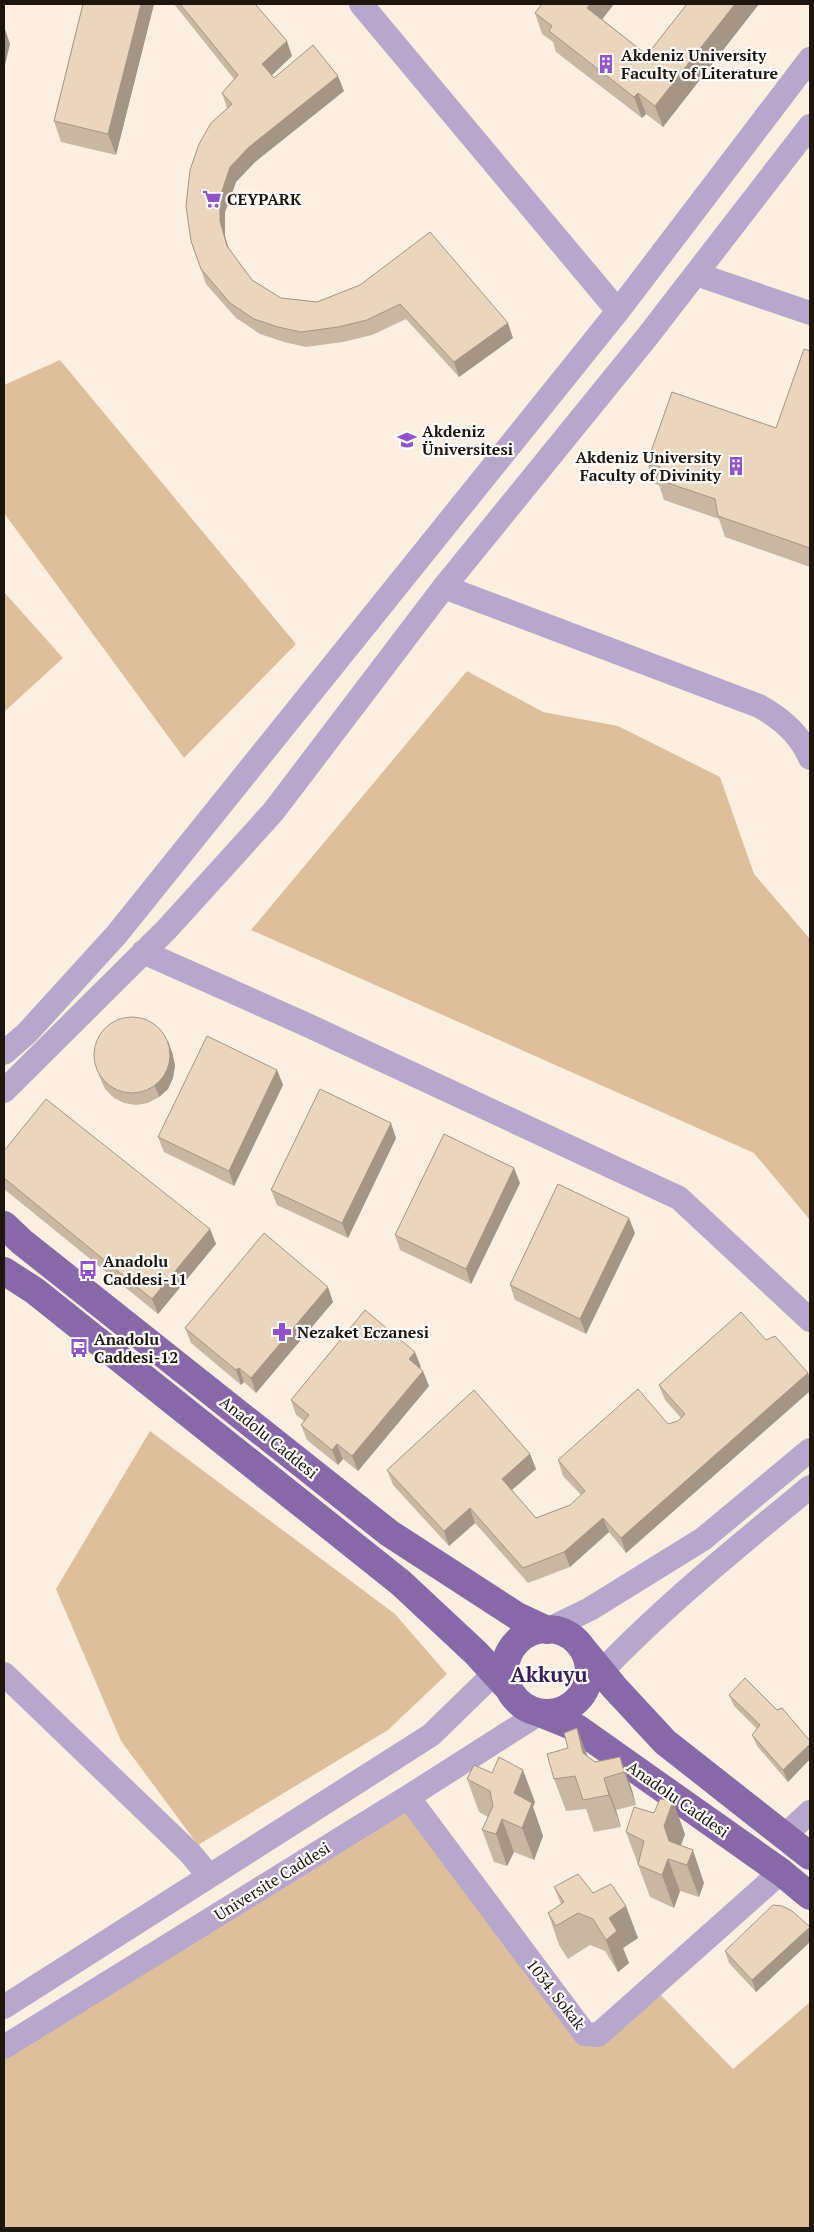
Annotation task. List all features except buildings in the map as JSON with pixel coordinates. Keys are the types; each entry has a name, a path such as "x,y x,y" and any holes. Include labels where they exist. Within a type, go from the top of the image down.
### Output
{"main road":[{"name":"Anadolu Caddesi","path":"4,1225 22,1242 389,1533 517,1616 547,1630 560,1632 573,1638 582,1648 593,1680 665,1742 810,1856"},
{"name":"Anadolu Caddesi","path":"4,1271 35,1291 401,1583 503,1675"},
{"path":"547,1630 533,1632 521,1639 512,1649 503,1675 516,1700 527,1708 540,1713 554,1713 578,1700 593,1680"},
{"name":"Anadolu Caddesi","path":"540,1713 577,1728 781,1872 810,1896"}],"street":[{"path":"361,4 618,311"},
{"path":"4,1054 27,1033 117,934 618,311 810,59"},
{"path":"4,1090 167,929 273,812 444,587 696,274 810,126"},
{"path":"696,274 810,314"},
{"path":"444,587 759,706 785,723 798,737 810,758"},
{"path":"143,952 158,957 305,1024 679,1198 810,1320"},
{"path":"547,1630 590,1609 703,1539 810,1450"},
{"path":"593,1680 680,1595 810,1487"},
{"path":"4,1674 190,1853 210,1876"},
{"path":"4,2007 431,1735 503,1675"},
{"name":"Universite Caddesi","path":"4,2048 540,1713"},
{"name":"1034. Sokak","path":"408,1797 585,2034 598,2035 781,1872"},
{"path":"784,1835 810,1812"}],"shaded area":[{"path":"60,360 296,644 184,758 4,513 4,385"},
{"path":"4,592 63,658 4,712"},
{"path":"467,671 543,712 618,726 720,777 754,874 810,939 810,1220 754,1153 251,930"},
{"path":"150,1431 395,1614 447,1674 388,1730 198,1845 121,1741 56,1589"},
{"path":"408,1797 585,2034 652,1986 733,2069 810,2002 810,2228 4,2228 4,2047"}],"place":[{"name":"Akdeniz University Faculty of Literature","path":"606,64"},
{"name":"CEYPARK","path":"212,199"},
{"name":"Akdeniz Üniversitesi","path":"407,440"},
{"name":"Akdeniz University Faculty of Divinity","path":"736,466"},
{"name":"Anadolu Caddesi-11","path":"88,1270"},
{"name":"Nezaket Eczanesi","path":"282,1332"},
{"name":"Anadolu Caddesi-12","path":"79,1348"}],"district":[{"name":"Akkuyu","path":"549,1675"}]}
